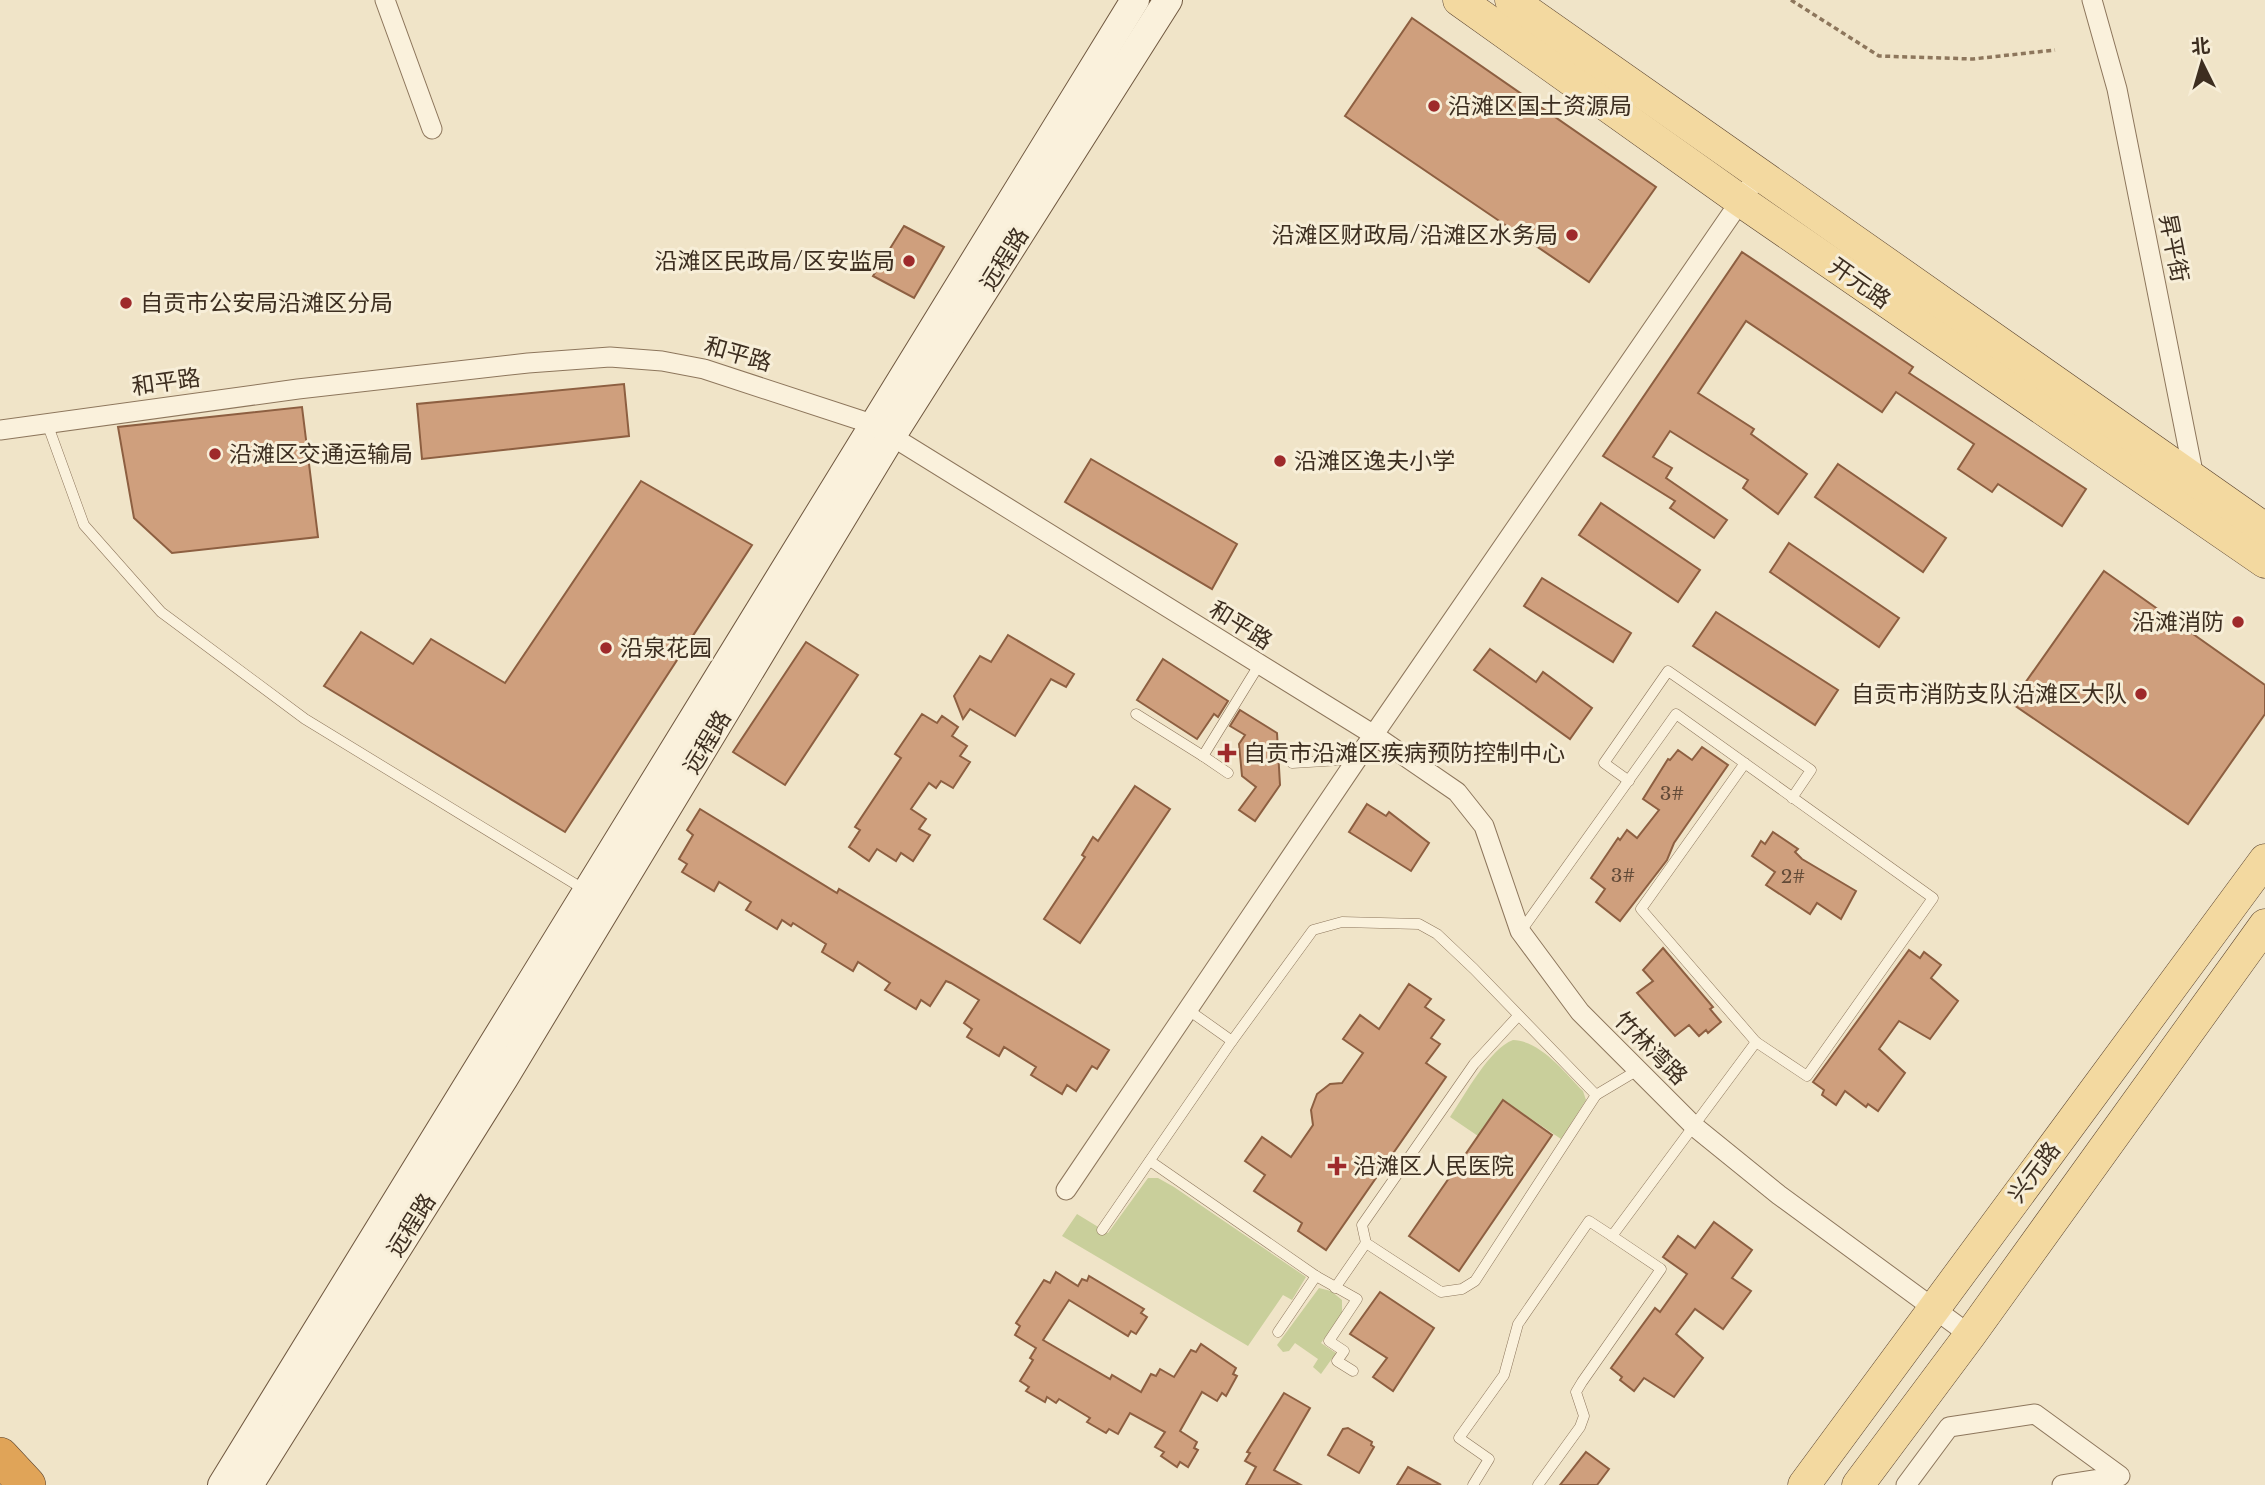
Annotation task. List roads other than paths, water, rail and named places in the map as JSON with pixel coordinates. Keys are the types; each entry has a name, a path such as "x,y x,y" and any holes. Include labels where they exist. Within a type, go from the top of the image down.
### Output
{"highway":[{"path":"0,1456 27,1485"}],"main road":[{"name":"远程路","path":"249,1485 496,1090 1135,0"},
{"name":"远程路","path":"222,1485 588,892 882,431 1168,0"},
{"name":"开元路","path":"1459,0 1741,201 2188,492 2265,529"},
{"name":"开元路","path":"1511,0 1759,174 2188,492 2265,562"},
{"name":"兴元路","path":"1804,1485 2265,860"},
{"name":"兴元路","path":"1858,1485 1970,1335 2265,925"}],"street":[{"path":"385,0 432,130"},
{"name":"昇平街","path":"2092,0 2117,89 2188,492"},
{"path":"1066,1190 1357,759 1759,174"},
{"name":"和平路","path":"0,430 298,389 528,363 610,358 662,361 704,369 882,431 1374,735"},
{"name":"竹林湾路","path":"1374,735 1457,792 1484,826 1520,931 1580,1012 1695,1127 1932,1310 1970,1335"},
{"path":"1906,1485 1949,1427 2035,1414 2120,1476 2062,1485"}],"lane":[{"path":"47,424 85,526 161,612 305,719 588,892"},
{"path":"1203,757 1259,665"},
{"path":"1629,781 1604,763 1668,671 1811,771 1793,797"},
{"path":"1136,714 1228,773"},
{"path":"1520,931 1676,714 1793,797 1933,898 1807,1076 1756,1042 1641,909 1745,763"},
{"path":"1292,763 1357,759"},
{"path":"1102,1230 1306,938 1329,923 1419,924 1427,928 1474,969 1596,1095"},
{"path":"1187,1009 1232,1041"},
{"path":"1518,1016 1474,1064 1362,1225 1366,1243 1431,1288 1441,1292 1462,1289 1475,1280 1596,1095 1638,1070"},
{"path":"1612,1236 1756,1042"},
{"path":"1150,1161 1317,1276 1357,1299 1329,1341 1343,1351 1337,1361 1353,1371"},
{"path":"1473,1485 1489,1459 1459,1438 1504,1375 1518,1324 1589,1221 1661,1269 1576,1392 1584,1416 1580,1427 1538,1485"},
{"path":"1335,1288 1366,1243"},
{"path":"1278,1332 1317,1276"}],"place":[{"name":"沿滩区国土资源局","path":"1434,106"},
{"name":"沿滩区财政局/沿滩区水务局","path":"1572,235"},
{"name":"沿滩区民政局/区安监局","path":"909,261"},
{"name":"自贡市公安局沿滩区分局","path":"126,303"},
{"name":"沿滩区交通运输局","path":"215,454"},
{"name":"沿滩区逸夫小学","path":"1280,461"},
{"name":"沿滩消防","path":"2238,622"},
{"name":"沿泉花园","path":"606,648"},
{"name":"自贡市消防支队沿滩区大队","path":"2141,694"},
{"name":"自贡市沿滩区疾病预防控制中心","path":"1227,753"},
{"name":"沿滩区人民医院","path":"1337,1166"}]}
